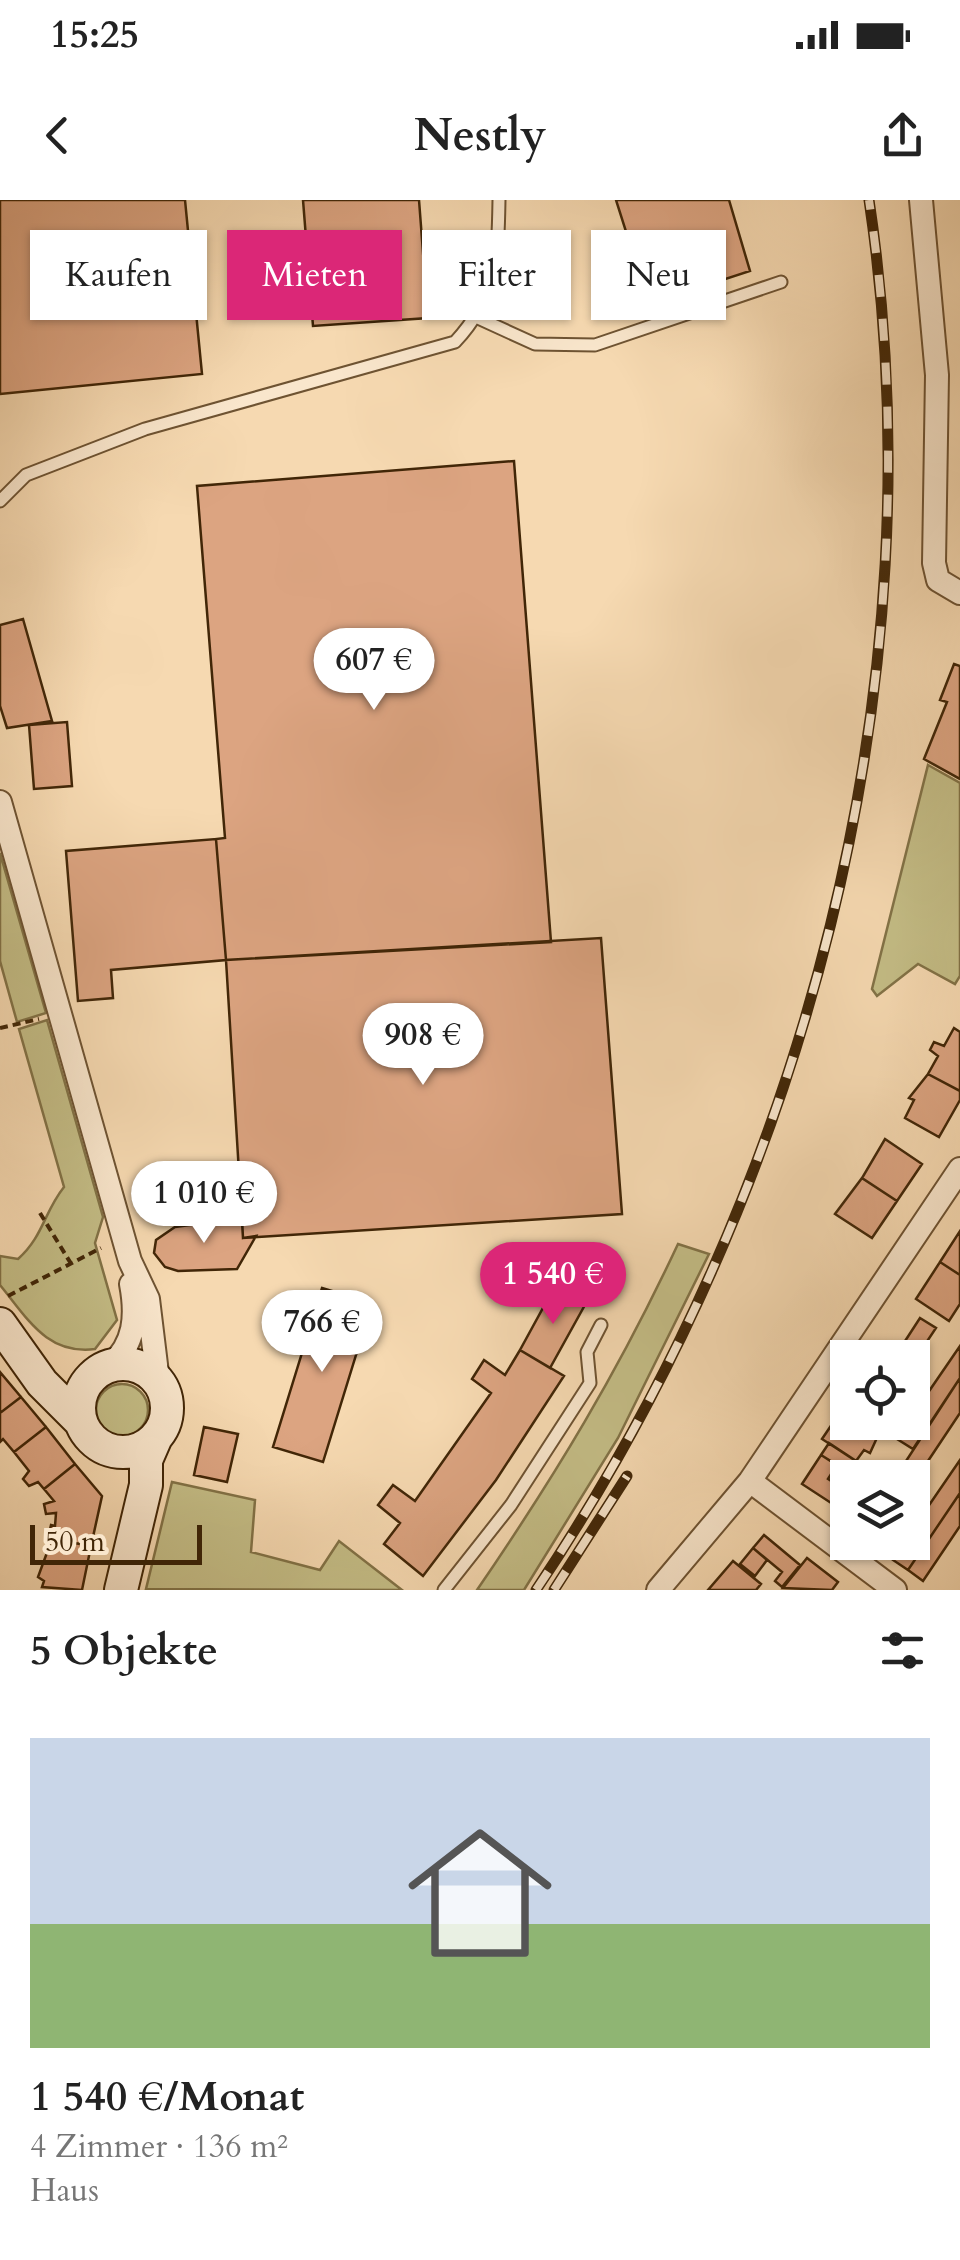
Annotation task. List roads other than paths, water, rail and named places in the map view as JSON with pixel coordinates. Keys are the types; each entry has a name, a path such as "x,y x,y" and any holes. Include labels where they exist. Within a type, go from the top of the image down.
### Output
{"street":[{"path":"921,200 938,375 934,564 938,580 960,593"},
{"path":"0,802 130,1261 148,1299 152,1364 167,1410 146,1460 146,1486 121,1590"},
{"path":"658,1590 750,1481 960,1169"},
{"path":"91,1434 81,1394 124,1354 132,1327 130,1261"},
{"path":"2,1310 42,1383 118,1464 136,1516"},
{"path":"24,1353 61,1371 136,1366 158,1381"},
{"path":"91,1434 130,1452 156,1437"},
{"path":"750,1481 895,1590"}],"lane":[{"path":"499,200 499,230"},
{"path":"482,320 534,344 595,345 781,282"},
{"path":"0,501 26,475 128,436 360,365 455,342 476,320"},
{"path":"444,1590 511,1505 590,1383 588,1352 601,1325"}],"railway":[{"path":"536,1590 630,1435 712,1271 779,1101 830,925 866,746 885,564 886,382 869,200"},
{"path":"554,1590 627,1476"}]}
